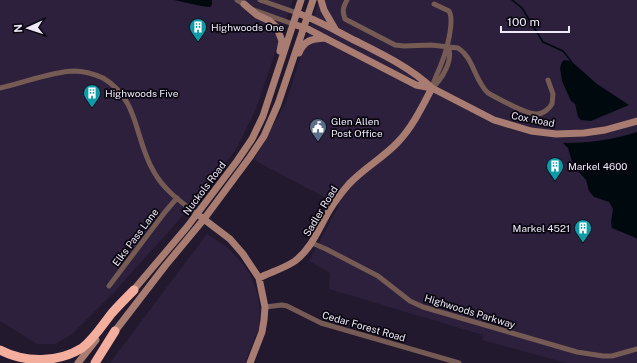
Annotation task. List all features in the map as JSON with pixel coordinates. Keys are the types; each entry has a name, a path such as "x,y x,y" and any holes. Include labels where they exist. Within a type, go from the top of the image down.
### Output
{"highway":[{"path":"0,350 8,355 32,362 51,361 66,356 82,348 134,290"},
{"path":"95,363 115,331"}],"main road":[{"name":"Nuckols Road","path":"78,363 134,290 197,214 252,139 262,116 301,0"},
{"name":"Nuckols Road","path":"90,363 165,266 204,219 264,136 284,88 313,0"},
{"path":"321,0 326,14 336,31"},
{"path":"244,4 257,16 270,21 279,32 282,45 273,84"},
{"name":"Cox Road","path":"297,13 370,48 419,76 432,88 494,120 537,132 556,134 588,133 637,121"},
{"name":"Cox Road","path":"293,24 304,27 416,85 432,88"},
{"path":"284,88 295,67 303,45 310,40 325,38"},
{"name":"Sadler Road","path":"259,278 296,260 312,243 329,210 342,192 356,176 386,153 404,135 417,117 432,88"},
{"path":"197,214 230,239 243,254 259,278 265,307 262,332 250,363"}],"street":[{"name":"Cox Road","path":"237,0 260,12 293,24"},
{"name":"Cox Road","path":"260,0 297,13"},
{"path":"347,0 343,7 345,19 388,42 399,46 431,45 458,48 467,55 477,78 488,93 529,113 540,114 552,104 554,94 548,80"},
{"path":"432,88 439,81 448,64 450,51 448,46 450,13 449,11 434,4"},
{"path":"0,88 56,73 70,71 88,72 109,82 121,93 129,104 142,147 153,171 163,186 197,214"},
{"name":"Elks Pass Lane","path":"109,286 177,198"},
{"name":"Highwoods Parkway","path":"312,243 372,273 410,301 423,308 577,352 598,356 612,356 637,349"},
{"name":"Cedar Forest Road","path":"265,307 282,305 287,306 321,324 459,363"}],"shaded area":[{"path":"0,0 293,0 256,109 235,151 178,221 116,290 71,335 55,344 37,344 0,321"},
{"path":"174,0 212,0 212,5 210,7 201,6"},
{"path":"319,0 637,0 637,363 566,363 482,340 483,335 329,289 330,273 309,261 339,205 254,160 286,102"},
{"path":"564,60 571,61 597,84 629,105 591,121 581,120 578,117 575,104 571,101 562,81 560,68"},
{"path":"637,132 637,240 636,238 612,228 611,222 613,209 609,202 594,197 589,191 586,180 573,165 568,148 563,143 600,140"},
{"path":"207,234 228,248 242,263 250,274 257,292 260,310 259,327 245,363 110,363"}],"waterway":[{"path":"512,0 522,8 543,42 563,51 571,61"}],"place":[{"name":"Highwoods One","path":"198,42"},
{"name":"Highwoods Five","path":"92,108"},
{"name":"Glen Allen Post Office","path":"318,142"},
{"name":"Markel 4600","path":"555,181"},
{"name":"Markel 4521","path":"583,243"}]}
